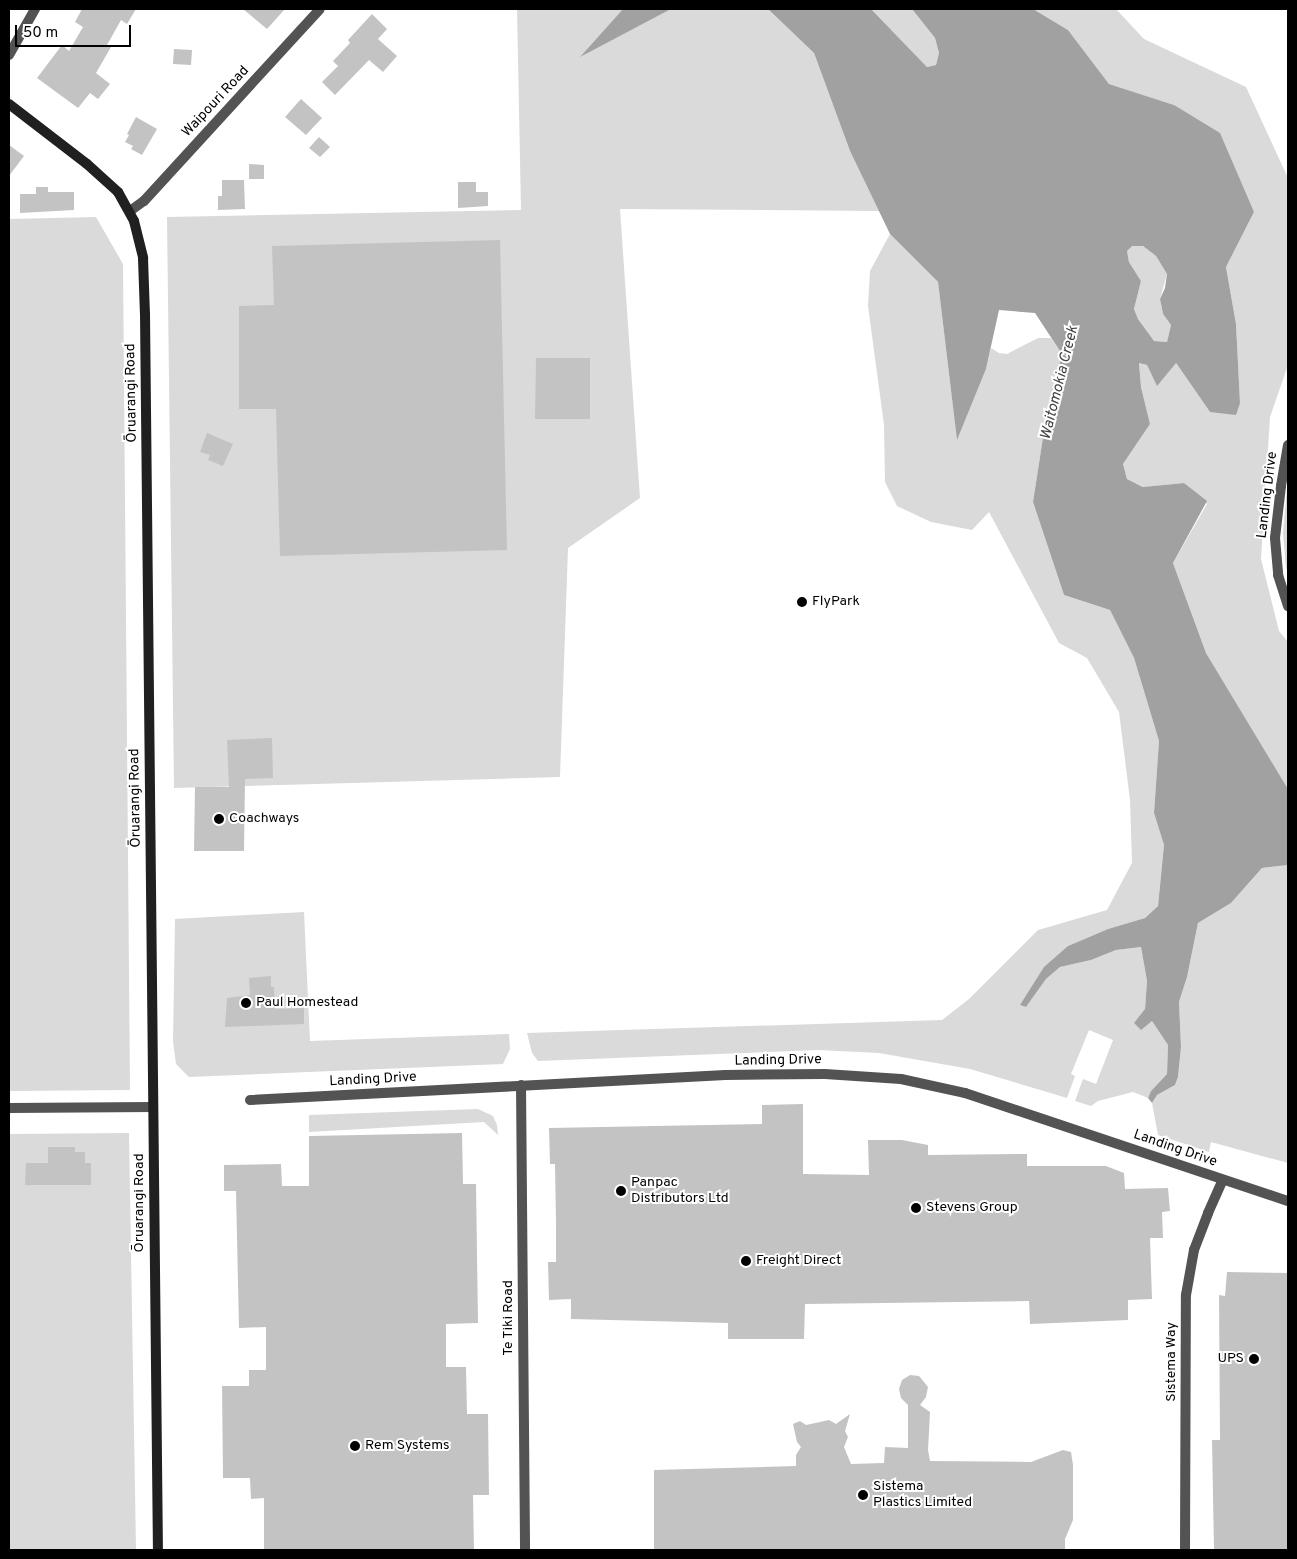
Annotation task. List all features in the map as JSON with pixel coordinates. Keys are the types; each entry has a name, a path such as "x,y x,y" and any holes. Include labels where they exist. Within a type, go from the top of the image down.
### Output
{"street":[{"path":"9,55 34,9"},
{"name":"Waipouri Road","path":"130,211 144,201 320,9"},
{"name":"Ōruarangi Road","path":"9,104 100,174 118,192 130,211 141,246 145,288 158,1550"},
{"name":"Landing Drive","path":"1288,445 1275,538 1278,575 1288,606"},
{"name":"Landing Drive","path":"250,1100 521,1085 778,1074 825,1074 901,1079 965,1093 1288,1201"},
{"name":"Te Tiki Road","path":"521,1085 524,1550"},
{"path":"9,1108 153,1107"},
{"name":"Sistema Way","path":"1186,1550 1186,1295 1194,1250 1223,1180"}],"shaded area":[{"path":"517,9 623,9 581,56 671,9 768,9 814,53 850,151 879,211 620,209 640,498 568,548 560,777 174,788 167,217 521,210"},
{"path":"871,9 912,9 935,38 939,53 936,65 927,67"},
{"path":"1033,9 1116,9 1144,39 1246,87 1288,178 1288,365 1270,417 1261,559 1279,631 1288,642 1288,789 1206,653 1173,563 1207,504 1184,483 1144,487 1127,479 1123,464 1150,424 1141,387 1139,363 1147,365 1157,385 1175,362 1210,412 1240,403 1236,324 1226,267 1254,212 1174,105 1109,84 1068,30"},
{"path":"96,217 123,264 130,1090 9,1091 9,219"},
{"path":"890,234 938,282 957,439 986,369 991,348 999,353 1007,354 1038,338 1051,338 1062,354 1044,431 1033,502 1064,595 1110,610 1134,658 1159,741 1154,813 1164,845 1158,906 1145,918 1108,929 1068,946 1020,1005 1026,1007 1046,979 1060,967 1091,960 1116,950 1141,947 1147,981 1145,1010 1134,1023 1141,1029 1152,1021 1168,1045 1167,1074 1151,1091 1148,1098 1133,1092 1098,1101 1091,1106 1075,1101 1083,1079 1096,1084 1113,1040 1089,1030 1071,1074 1075,1076 1067,1098 970,1069 879,1053 819,1050 538,1061 532,1053 527,1033 942,1020 969,999 1038,930 1107,910 1132,863 1130,800 1119,712 1087,658 1059,643 989,512 972,530 931,522 897,506 885,482 884,425 868,306 870,271"},
{"path":"1132,245 1143,246 1156,256 1167,274 1160,299 1163,314 1171,325 1167,342 1154,341 1138,319 1134,309 1141,281 1129,262 1127,251"},
{"path":"1288,477 1288,571 1286,568 1283,533"},
{"path":"1288,865 1288,1163 1211,1142 1209,1152 1158,1135 1152,1103 1157,1095 1175,1085 1178,1077 1181,1047 1179,1002 1187,977 1198,923 1231,903 1262,868"},
{"path":"304,912 310,1041 509,1034 510,1049 503,1064 189,1077 176,1064 173,1042 175,919"},
{"path":"478,1109 493,1116 497,1125 498,1135 484,1122 309,1132 309,1115"},
{"path":"129,1133 136,1550 9,1550 9,1134"}],"water":[{"path":"623,9 671,9 580,57"},
{"name":"Waitomokia Creek","path":"768,9 871,9 927,67 936,65 939,53 935,38 912,9 1033,9 1068,30 1109,84 1174,105 1220,133 1254,212 1226,267 1236,324 1240,403 1236,415 1210,412 1176,363 1157,386 1147,365 1139,363 1141,387 1150,424 1123,464 1127,479 1143,487 1184,483 1207,501 1173,563 1206,653 1288,789 1288,865 1262,868 1231,903 1198,923 1187,977 1179,1002 1181,1047 1178,1077 1175,1085 1157,1095 1152,1103 1148,1098 1151,1091 1167,1074 1168,1045 1152,1021 1141,1030 1134,1023 1145,1009 1147,981 1141,947 1116,950 1091,960 1060,967 1046,979 1026,1007 1020,1005 1044,967 1068,946 1108,929 1145,918 1158,906 1164,845 1154,813 1159,741 1134,658 1110,610 1064,595 1033,502 1044,431 1062,354 1035,313 999,310 986,369 957,440 938,282 890,234 850,151 814,53","holes":["1132,246 1143,246 1156,256 1167,274 1165,288 1160,299 1163,314 1171,325 1167,342 1154,341 1138,319 1134,309 1141,281 1129,262 1127,251"]}],"building":[{"path":"82,9 136,9 127,24 121,20 107,45 111,47 96,73 110,84 98,99 90,93 78,108 37,78 62,45 69,51 83,27 75,22"},
{"path":"243,9 285,9 267,29"},
{"path":"372,14 387,29 378,39 397,56 383,72 369,60 335,95 322,82 338,66 333,61 350,43 348,40"},
{"path":"174,49 192,50 191,65 173,64"},
{"path":"301,99 322,118 306,135 285,117"},
{"path":"136,117 157,129 142,155 131,149 133,146 125,142"},
{"path":"319,137 330,147 320,157 309,148"},
{"path":"9,145 24,156 9,176"},
{"path":"249,164 264,165 264,179 249,179"},
{"path":"222,180 244,180 245,209 218,210 218,196 222,196"},
{"path":"458,182 476,182 476,192 488,192 488,206 458,208"},
{"path":"36,187 48,187 48,192 74,192 74,210 20,213 20,194 36,194"},
{"path":"500,240 507,550 280,556 276,409 239,409 239,306 274,305 272,246"},
{"path":"536,358 590,358 590,419 535,419"},
{"path":"207,433 233,444 223,466 208,460 210,455 200,452"},
{"name":"Coachways","path":"272,738 273,778 245,779 244,851 194,851 195,787 229,787 227,740"},
{"name":"Paul Homestead","path":"271,976 271,987 274,987 275,1009 304,1008 304,1024 225,1027 227,998 250,995 249,978"},
{"path":"803,1104 803,1174 869,1175 868,1140 902,1140 928,1145 928,1155 1027,1154 1027,1166 1106,1166 1124,1173 1125,1189 1168,1188 1170,1211 1162,1212 1163,1238 1150,1238 1152,1299 1128,1300 1128,1320 1030,1324 1029,1301 805,1304 804,1339 728,1339 728,1323 571,1319 571,1299 549,1300 548,1262 556,1262 556,1222 555,1164 550,1164 549,1128 762,1124 762,1105"},
{"path":"462,1133 463,1184 476,1184 478,1323 446,1324 446,1367 466,1367 467,1414 488,1414 489,1495 473,1495 474,1550 264,1550 264,1498 251,1499 250,1478 223,1478 222,1386 249,1386 249,1370 266,1370 266,1327 239,1328 236,1191 224,1191 224,1165 281,1164 282,1186 309,1186 309,1136"},
{"path":"48,1147 75,1147 75,1152 85,1152 85,1163 91,1163 91,1185 25,1185 26,1163 48,1163"},
{"path":"1227,1272 1288,1273 1288,1550 1214,1550 1212,1440 1220,1440 1219,1295 1225,1296"},
{"name":"Sistema Plastics Limited","path":"910,1375 919,1376 928,1387 926,1397 920,1405 930,1412 928,1450 930,1461 1031,1462 1063,1450 1071,1452 1073,1465 1073,1520 1065,1539 1065,1550 654,1550 654,1470 796,1466 796,1455 801,1447 797,1442 793,1424 800,1421 806,1425 829,1420 836,1424 850,1414 845,1431 848,1437 844,1447 851,1464 884,1463 885,1447 908,1448 908,1405 901,1398 899,1389 902,1380"}],"place":[{"name":"FlyPark","path":"802,602"},
{"name":"Coachways","path":"219,819"},
{"name":"Paul Homestead","path":"246,1003"},
{"name":"Panpac Distributors Ltd","path":"621,1191"},
{"name":"Stevens Group","path":"916,1208"},
{"name":"Freight Direct","path":"746,1261"},
{"name":"UPS","path":"1254,1359"},
{"name":"Rem Systems","path":"355,1446"},
{"name":"Sistema Plastics Limited","path":"863,1495"}]}
